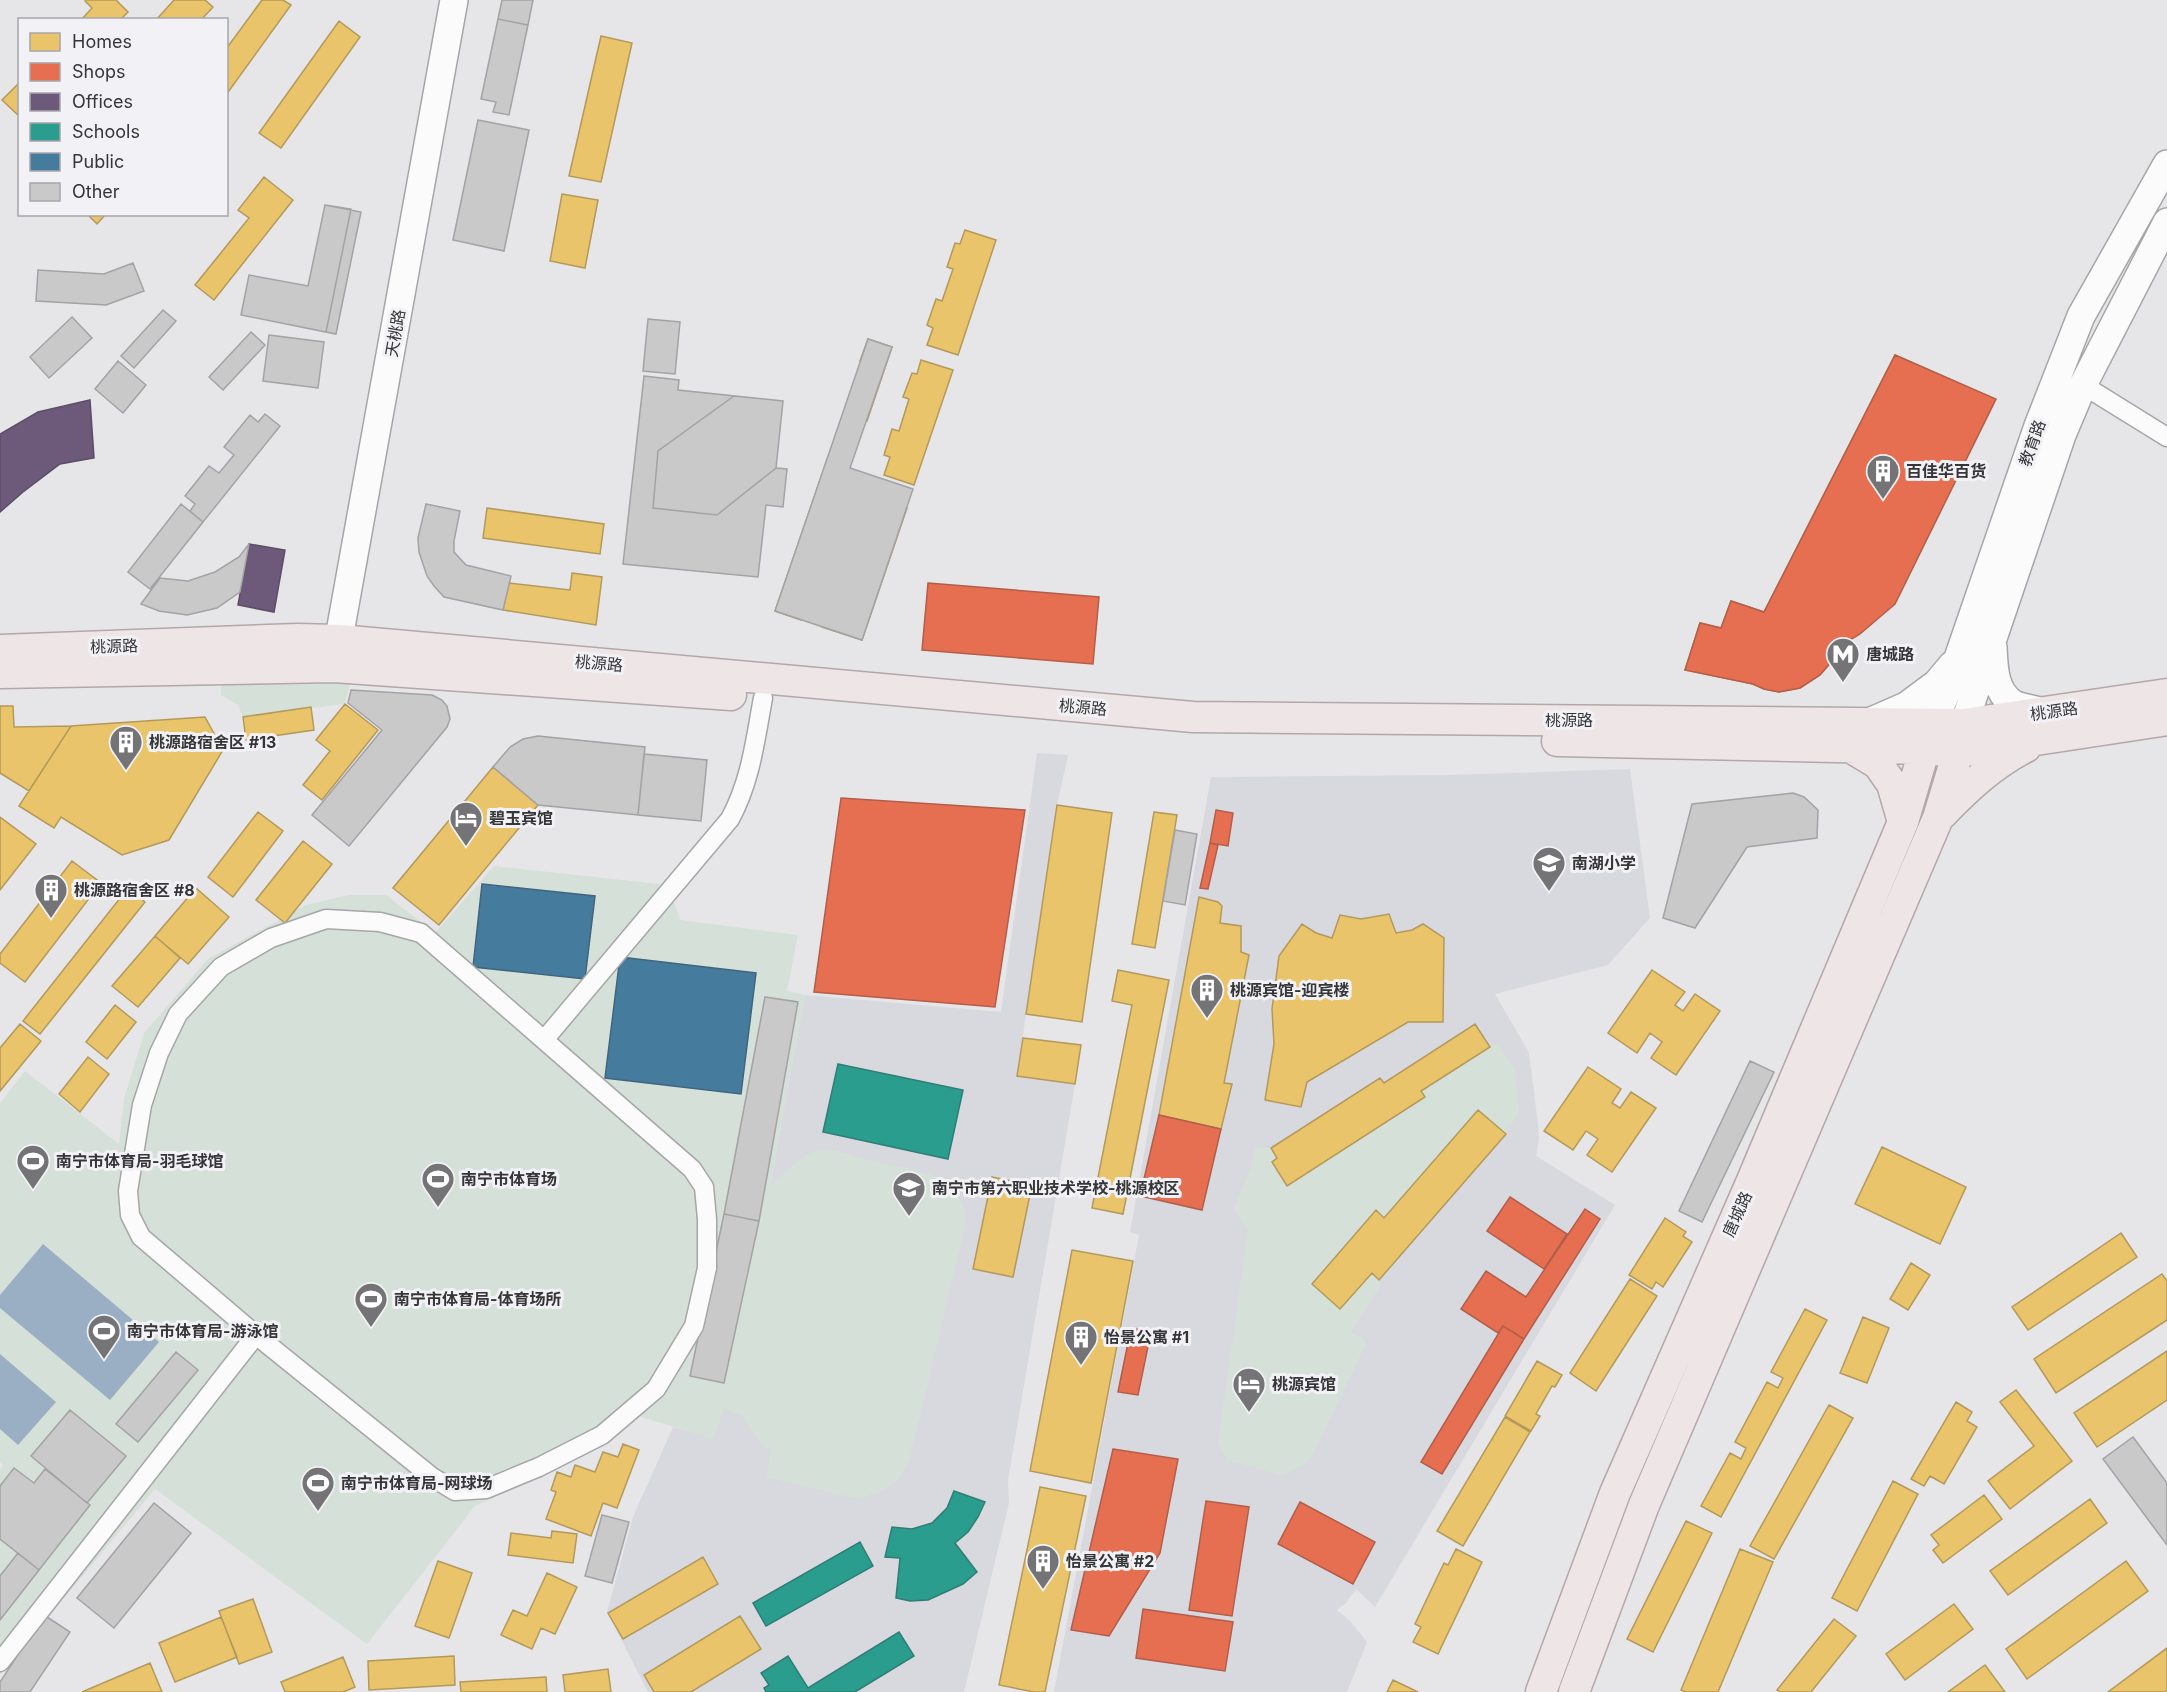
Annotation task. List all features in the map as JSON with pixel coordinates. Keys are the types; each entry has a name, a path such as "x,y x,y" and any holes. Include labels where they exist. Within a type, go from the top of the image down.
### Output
{"main road":[{"name":"天桃路","path":"337,653 454,0"},
{"name":"教育路","path":"1929,735 2038,426 2081,316 2167,164"},
{"name":"教育路","path":"1961,738 2062,435 2083,385 2167,222"},
{"name":"桃源路","path":"0,650 297,639 337,653 763,698 1192,733 1929,735 1961,738 2044,725 2167,694"},
{"path":"1938,818 1968,786 2044,725 2013,704 2000,690 1994,670 1993,640"},
{"name":"桃源路","path":"0,673 337,653 1193,717 1858,735"},
{"path":"1903,822 1892,784 1858,735 1906,706 1937,683 1958,657"},
{"name":"桃源路","path":"2044,725 2167,720"},
{"name":"唐城路","path":"1541,1692 1615,1493 1751,1183 1903,822 1929,735"},
{"name":"唐城路","path":"1574,1692 1644,1505 1938,818 1961,738"}],"street":[{"path":"2083,385 2167,437"},
{"path":"544,1040 730,819 742,796 752,764 763,698"},
{"path":"326,919 380,922 421,933 544,1040 692,1169 704,1187 707,1219 706,1268 694,1326 656,1389 602,1435 539,1467 486,1489 455,1491 432,1477 256,1335 141,1237 130,1215 128,1191 142,1105 159,1053 178,1014 221,967 271,938 326,919"},
{"path":"0,1662 256,1335"}],"shaded area":[{"path":"274,677 350,683 345,704 243,717 238,705 221,695 221,680"},
{"name":"南宁市第六职业技术学校-桃源校区","path":"1037,753 1068,755 1057,805 1017,1075 1075,1084 1008,1480 1009,1503 964,1692 648,1692 607,1612 633,1517 673,1427 713,1438 759,1247 805,995 1001,1012"},
{"path":"1630,769 1650,918 1608,965 1495,994 1529,1053 1539,1138 1536,1156 1615,1205 1375,1607 1356,1589 1346,1603 1337,1610 1351,1622 1367,1642 1347,1692 1054,1692 1139,1235 1130,1232 1211,777 1449,775"},
{"name":"南宁市体育局-体育场所","path":"494,866 668,885 680,920 798,935 787,991 805,995 771,1185 809,1154 816,1150 828,1149 933,1176 956,1192 963,1205 966,1222 910,1459 898,1480 880,1492 858,1499 766,1477 771,1451 754,1435 743,1415 724,1409 713,1439 638,1416 586,1455 475,1506 367,1644 155,1489 0,1675 0,1470 3,1465 0,1462 0,1103 25,1071 119,1144 124,1099 144,1033 208,959 306,905 348,895 386,895 435,933"},
{"path":"1497,1043 1515,1069 1519,1112 1506,1134 1478,1110 1384,1218 1377,1211 1312,1284 1340,1309 1372,1273 1379,1280 1379,1288 1351,1332 1367,1342 1310,1460 1283,1476 1227,1460 1218,1442 1248,1230 1234,1209 1251,1167 1255,1148 1271,1148 1277,1158 1272,1162 1287,1186 1425,1097 1421,1091"}],"water":[{"path":"43,1244 159,1342 110,1400 0,1308 0,1295"},
{"path":"0,1354 56,1402 18,1445 0,1429"}],"building: Homes":[{"path":"116,0 128,12 122,18 83,18 92,8 85,1"},
{"path":"174,0 205,0 213,7 203,18 158,18"},
{"path":"262,0 283,0 291,5 228,92 228,46"},
{"path":"339,21 360,37 281,148 259,133"},
{"path":"601,36 632,43 601,182 569,176"},
{"path":"18,84 18,115 2,100"},
{"path":"264,177 293,200 214,300 195,285 249,218 238,210"},
{"path":"562,194 598,200 585,268 550,261"},
{"path":"89,216 104,216 97,224"},
{"path":"965,230 996,240 958,355 927,345 933,328 927,325 936,299 942,301 953,269 947,267 955,243 960,244"},
{"path":"868,339 892,347 867,421 854,416 871,364 860,361"},
{"name":"百佳华百货","path":"1895,355 1963,385 1832,661 1820,675 1800,688 1779,692 1753,684 1685,670 1700,623 1721,628 1731,601 1764,612"},
{"path":"921,360 953,370 914,485 884,475 890,457 884,455 892,429 899,431 909,399 903,397 912,373 917,374"},
{"path":"828,457 842,462 840,468 854,473 844,498 831,494 802,578 814,583 801,620 775,611"},
{"path":"868,495 907,508 862,640 822,627"},
{"path":"487,508 604,524 600,554 483,538"},
{"path":"572,573 602,577 596,625 503,610 509,583 570,590"},
{"path":"345,704 378,730 322,800 303,785 330,751 316,740"},
{"path":"0,706 13,706 14,727 71,726 29,791 0,773"},
{"path":"311,707 314,730 246,740 243,717"},
{"name":"桃源路宿舍区 #13","path":"205,717 223,750 169,840 122,855 61,817 54,828 19,806 71,726"},
{"name":"碧玉宾馆","path":"493,767 538,805 439,925 393,888"},
{"path":"1057,805 1112,813 1082,1022 1026,1014"},
{"path":"258,812 283,831 233,897 208,877"},
{"path":"1154,812 1177,815 1155,948 1132,944"},
{"path":"0,817 36,844 0,890"},
{"path":"303,841 332,864 285,923 256,900"},
{"name":"桃源路宿舍区 #8","path":"72,861 101,883 25,982 0,963 0,954"},
{"path":"128,888 145,902 40,1034 23,1021"},
{"path":"196,888 229,917 188,964 155,936"},
{"name":"桃源宾馆-迎宾楼","path":"1199,897 1218,902 1222,906 1220,923 1241,926 1241,952 1249,955 1224,1083 1232,1084 1221,1129 1159,1115"},
{"path":"1389,914 1396,933 1412,930 1423,924 1444,938 1443,1022 1408,1022 1307,1082 1301,1107 1265,1100 1274,1044 1272,1009 1279,956 1302,924 1316,933 1332,938 1340,915 1361,919"},
{"path":"155,936 180,958 138,1007 112,986"},
{"path":"1118,970 1169,980 1123,1214 1092,1208 1132,1005 1112,1001"},
{"path":"1652,970 1685,992 1675,1005 1683,1011 1695,994 1720,1011 1676,1075 1651,1058 1662,1042 1650,1033 1637,1053 1608,1033"},
{"path":"115,1005 136,1022 107,1059 86,1042"},
{"path":"20,1024 41,1041 0,1091 0,1048"},
{"path":"1475,1024 1490,1047 1421,1091 1425,1097 1287,1186 1272,1162 1277,1158 1271,1148 1380,1078 1384,1083"},
{"path":"1023,1038 1081,1045 1075,1084 1017,1076"},
{"path":"88,1057 109,1074 80,1112 59,1094"},
{"path":"1588,1067 1621,1089 1612,1103 1620,1108 1631,1092 1656,1108 1612,1172 1587,1155 1598,1139 1586,1131 1573,1150 1544,1131"},
{"path":"1478,1110 1506,1134 1379,1280 1372,1273 1340,1309 1312,1284 1376,1210 1384,1218"},
{"path":"1882,1147 1966,1187 1940,1244 1855,1204"},
{"path":"992,1177 1032,1185 1013,1277 973,1269"},
{"path":"1665,1218 1686,1232 1683,1236 1692,1242 1663,1287 1656,1282 1652,1289 1629,1275"},
{"path":"2121,1233 2137,1257 2028,1330 2012,1307"},
{"name":"怡景公寓 #1","path":"1072,1250 1133,1261 1091,1483 1030,1471"},
{"path":"1911,1263 1930,1275 1908,1310 1890,1299"},
{"path":"2162,1274 2167,1281 2167,1320 2056,1393 2034,1359"},
{"path":"1630,1279 1657,1296 1596,1391 1570,1373"},
{"path":"1805,1309 1827,1320 1721,1517 1701,1506 1730,1453 1741,1459 1746,1448 1735,1442 1767,1382 1778,1388 1783,1378 1771,1372"},
{"path":"1863,1317 1889,1328 1867,1383 1840,1373"},
{"path":"2167,1351 2167,1400 2097,1447 2074,1413"},
{"path":"1537,1361 1562,1375 1555,1387 1552,1386 1536,1414 1540,1416 1531,1431 1505,1416"},
{"path":"2016,1390 2072,1461 2010,1509 1988,1481 2034,1446 2000,1402"},
{"path":"1956,1402 1972,1412 1967,1421 1977,1427 1944,1484 1930,1476 1924,1486 1911,1479"},
{"path":"1829,1405 1853,1418 1774,1559 1750,1546"},
{"path":"1505,1417 1530,1432 1463,1546 1437,1531"},
{"path":"623,1444 639,1450 617,1508 603,1503 591,1536 546,1519 556,1492 551,1490 557,1472 571,1477 575,1465 595,1472 603,1452 618,1457"},
{"path":"1893,1481 1918,1494 1857,1611 1832,1598"},
{"name":"怡景公寓 #2","path":"1040,1487 1086,1496 1045,1692 1034,1692 999,1685"},
{"path":"1984,1495 2002,1519 1943,1563 1933,1550 1939,1545 1931,1535"},
{"path":"2090,1499 2107,1523 2008,1595 1990,1571"},
{"path":"1686,1521 1712,1533 1653,1652 1627,1639"},
{"path":"552,1531 577,1534 573,1563 508,1555 511,1533 551,1538"},
{"path":"1456,1549 1482,1562 1438,1654 1413,1642 1421,1627 1415,1624 1444,1563 1448,1565"},
{"path":"1740,1549 1773,1562 1718,1692 1686,1692 1681,1690"},
{"path":"703,1557 718,1584 623,1639 608,1613"},
{"path":"438,1561 472,1573 449,1638 415,1626"},
{"path":"2126,1561 2148,1591 2027,1679 2006,1649"},
{"path":"547,1573 577,1587 555,1634 541,1628 532,1649 501,1635 513,1610 527,1616"},
{"path":"253,1599 272,1652 239,1664 219,1611"},
{"path":"1954,1604 1973,1629 1905,1680 1886,1654"},
{"path":"740,1616 761,1649 691,1692 654,1692 644,1675"},
{"path":"221,1617 237,1657 175,1682 159,1643"},
{"path":"1834,1619 1856,1636 1811,1692 1780,1692 1777,1690"},
{"path":"2167,1648 2167,1690 2165,1692 2108,1692"},
{"path":"454,1656 455,1685 369,1690 368,1661"},
{"path":"343,1657 355,1687 343,1692 285,1692 281,1682"},
{"path":"150,1663 162,1692 82,1692"},
{"path":"1985,1665 2005,1692 1948,1692"},
{"path":"608,1669 611,1692 565,1692 563,1675"},
{"path":"546,1677 547,1692 461,1692 460,1682"},
{"path":"1393,1680 1418,1692 1387,1692"}],"building: Shops":[{"name":"百佳华百货","path":"1895,355 1996,399 1895,604 1860,634 1840,646 1832,661 1820,675 1800,688 1779,692 1753,684 1685,670 1700,623 1721,628 1731,601 1764,612"},
{"path":"928,583 1099,597 1093,664 922,650"},
{"path":"841,798 1025,810 995,1007 814,992"},
{"path":"1216,810 1233,813 1228,846 1210,843"},
{"path":"1210,843 1218,845 1208,889 1200,888"},
{"path":"1159,1115 1221,1129 1202,1210 1140,1196"},
{"path":"1510,1197 1567,1234 1544,1269 1487,1231"},
{"path":"1585,1209 1600,1219 1524,1339 1503,1326 1498,1333 1461,1309 1486,1271 1526,1297"},
{"path":"1503,1326 1524,1339 1442,1474 1421,1462"},
{"path":"1131,1328 1151,1332 1138,1395 1118,1392"},
{"path":"1113,1449 1178,1459 1160,1553 1109,1636 1071,1630"},
{"path":"1206,1501 1249,1507 1232,1616 1189,1610"},
{"path":"1300,1502 1375,1542 1353,1584 1278,1544"},
{"path":"1143,1609 1233,1622 1225,1671 1136,1658"}],"building: Offices":[{"path":"90,400 94,458 60,464 0,512 0,434 38,412"},
{"path":"249,544 285,550 274,612 238,605"}],"building: Schools":[{"path":"838,1064 963,1090 948,1159 823,1132"},
{"path":"954,1491 985,1502 968,1532 955,1543 977,1572 963,1584 928,1600 910,1601 896,1598 900,1558 885,1557 892,1527 912,1529 932,1523 947,1508"},
{"path":"860,1542 873,1566 766,1626 753,1603"},
{"path":"899,1632 914,1656 855,1692 766,1692 764,1688 769,1685 761,1673 788,1656 808,1688"}],"building: Public":[{"path":"482,884 595,896 585,979 473,967"},
{"path":"620,957 756,973 741,1094 605,1078"}],"building: Other":[{"path":"502,0 533,0 528,25 498,19"},
{"path":"498,19 528,25 509,115 493,112 496,102 481,99"},
{"path":"478,120 529,130 504,251 453,240"},
{"path":"325,205 361,212 336,334 241,315 249,275 308,286"},
{"path":"325,205 351,209 326,332 241,315 249,275 308,286"},
{"path":"133,263 144,291 106,305 36,301 38,270 104,274"},
{"path":"163,310 176,321 134,368 121,356"},
{"path":"72,317 92,338 49,378 30,357"},
{"path":"648,319 680,322 675,374 643,371"},
{"path":"251,332 265,345 223,390 209,377"},
{"path":"269,335 324,342 318,388 263,381"},
{"path":"868,339 892,347 850,468 913,489 862,640 775,611"},
{"path":"118,361 146,385 123,413 95,389"},
{"path":"644,376 679,380 678,390 783,401 776,468 787,469 783,507 766,505 758,577 623,564"},
{"path":"734,396 783,401 776,468 717,515 653,508 658,451"},
{"path":"265,414 280,426 203,522 190,511 195,504 185,496 209,466 219,473 234,455 224,447 250,415 258,422"},
{"path":"181,504 203,522 150,589 128,572"},
{"path":"426,504 460,511 454,552 466,565 511,576 503,610 444,597 434,586 427,576 419,552 418,538"},
{"path":"249,544 240,592 217,608 187,615 159,611 141,604 160,578 188,581 215,572 239,557"},
{"path":"351,690 432,695 442,700 447,706 450,719 447,727 349,846 312,815 382,730 348,703"},
{"path":"538,736 645,747 638,815 538,805 493,767 510,747 523,739"},
{"path":"644,754 707,760 701,821 638,815"},
{"path":"1793,793 1804,797 1818,810 1817,838 1747,847 1695,928 1663,918 1692,804"},
{"path":"1175,830 1197,834 1185,905 1163,901"},
{"path":"765,997 798,1002 759,1221 724,1214"},
{"path":"1750,1061 1774,1072 1702,1222 1679,1211"},
{"path":"724,1214 759,1221 724,1383 690,1376"},
{"path":"176,1352 198,1370 138,1442 116,1424"},
{"path":"70,1410 126,1456 87,1503 31,1456"},
{"path":"2133,1437 2167,1483 2167,1545 2103,1459"},
{"path":"14,1468 34,1483 45,1469 90,1505 39,1570 0,1539 0,1486"},
{"path":"154,1503 191,1533 114,1628 77,1598"},
{"path":"602,1515 629,1522 612,1583 585,1576"},
{"path":"18,1553 39,1570 0,1620 0,1576"},
{"path":"44,1615 70,1632 30,1692 0,1692 0,1682"}],"place":[{"name":"百佳华百货","path":"1883,500"},
{"name":"唐城路","path":"1843,683"},
{"name":"桃源路宿舍区 #13","path":"126,771"},
{"name":"碧玉宾馆","path":"466,847"},
{"name":"南湖小学","path":"1549,892"},
{"name":"桃源路宿舍区 #8","path":"51,919"},
{"name":"桃源宾馆-迎宾楼","path":"1207,1019"},
{"name":"南宁市体育局-羽毛球馆","path":"33,1190"},
{"name":"南宁市体育场","path":"438,1208"},
{"name":"南宁市第六职业技术学校-桃源校区","path":"909,1217"},
{"name":"南宁市体育局-体育场所","path":"371,1328"},
{"name":"南宁市体育局-游泳馆","path":"104,1360"},
{"name":"怡景公寓 #1","path":"1081,1366"},
{"name":"桃源宾馆","path":"1249,1413"},
{"name":"南宁市体育局-网球场","path":"318,1512"},
{"name":"怡景公寓 #2","path":"1043,1590"}]}
